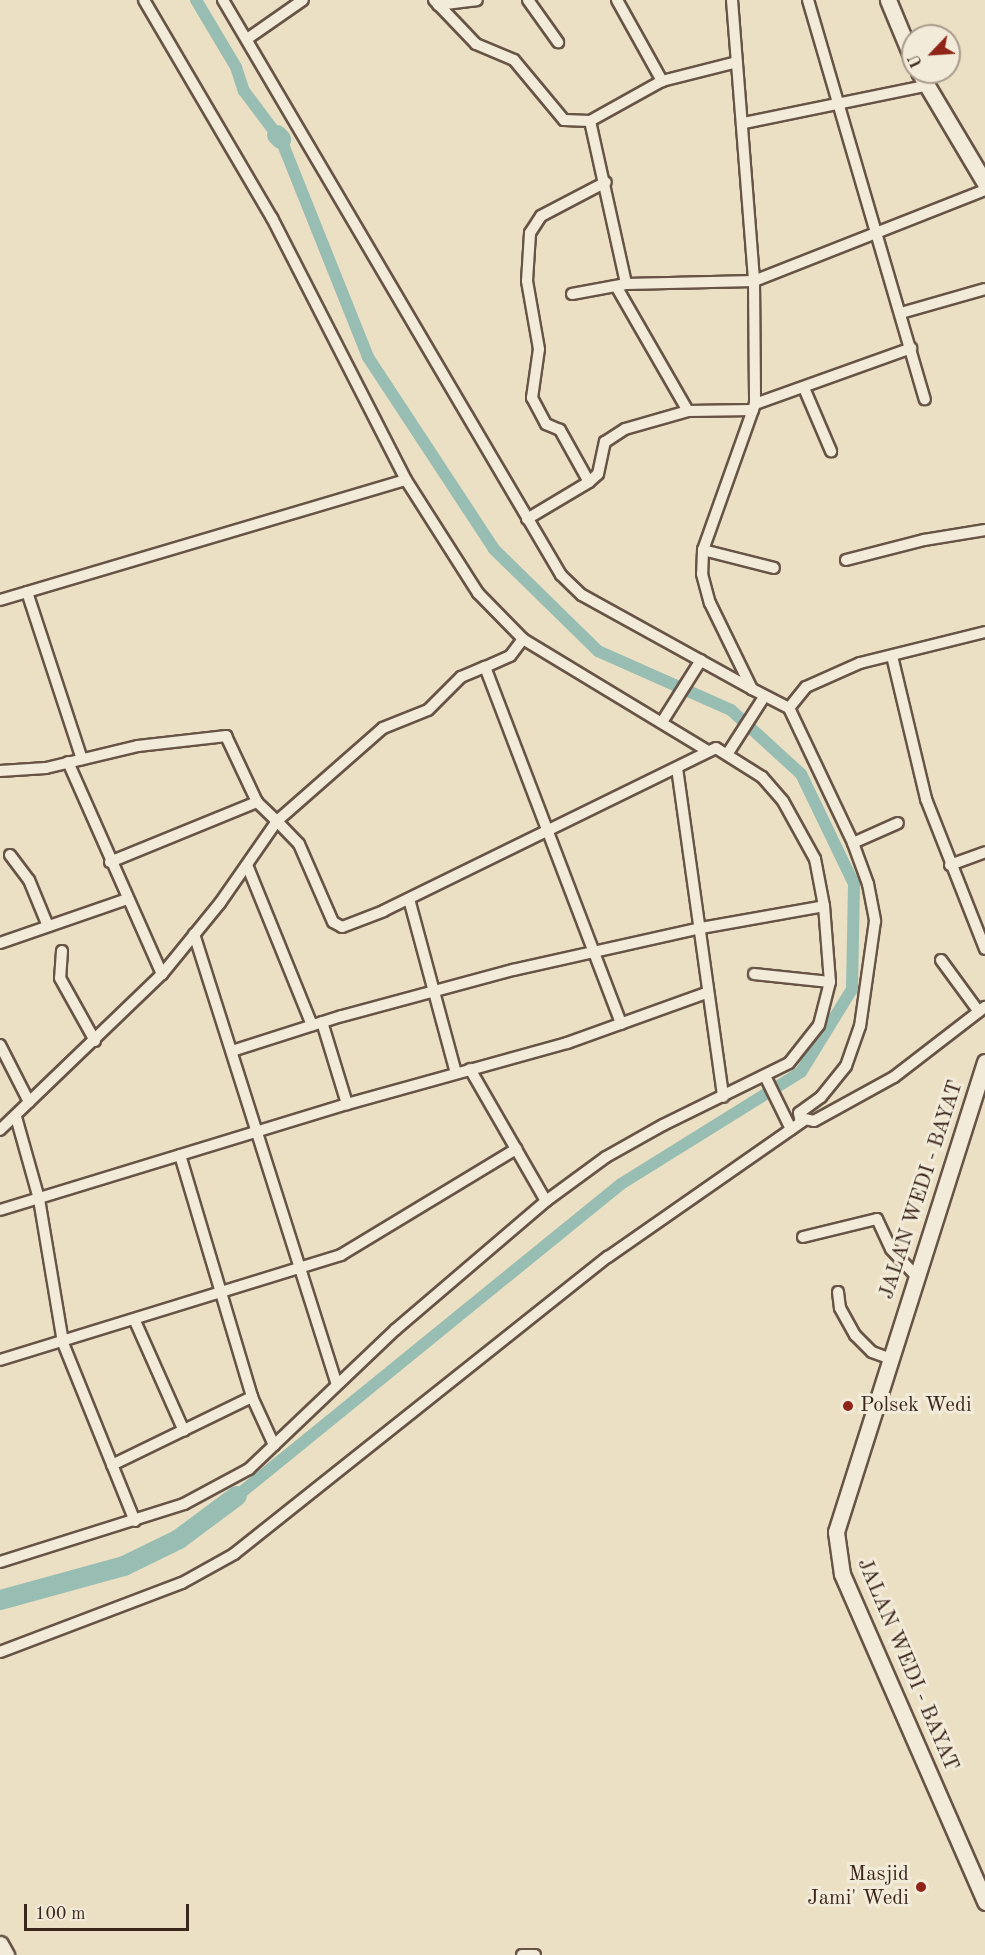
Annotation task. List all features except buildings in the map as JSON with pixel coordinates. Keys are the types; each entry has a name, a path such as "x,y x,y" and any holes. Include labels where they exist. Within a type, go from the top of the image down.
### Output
{"main road":[{"path":"888,0 901,31"},
{"path":"925,84 985,183"},
{"name":"JALAN WEDI - BAYAT","path":"985,1062 836,1532 838,1556 855,1605 985,1901"},
{"path":"0,1944 6,1955"}],"street":[{"path":"144,0 272,218 406,480 478,592 524,639 663,719 706,750"},
{"path":"223,0 554,566 576,590 700,662 752,689"},
{"path":"247,39 303,0"},
{"path":"436,3 477,0"},
{"path":"528,0 558,42"},
{"path":"617,0 662,81"},
{"path":"732,0 744,123 754,281 754,407 703,550 705,590 752,689 762,700 789,708 853,843 875,912 870,973 860,1026 846,1066 821,1097 799,1113 803,1121"},
{"path":"808,0 878,230 925,399"},
{"path":"436,3 476,44 514,60 566,122 590,121 662,81 737,62"},
{"path":"744,123 839,103 905,84"},
{"path":"590,121 606,182 621,285 688,411"},
{"path":"589,482 560,430 546,424 532,398 539,349 527,281 527,247 532,225 541,216 606,182"},
{"path":"572,294 621,285 754,281 878,230 985,190"},
{"path":"901,313 985,289"},
{"path":"527,519 589,482 598,474 601,451 608,439 649,421 688,411 754,407 911,348"},
{"path":"804,388 831,451"},
{"path":"0,600 406,480"},
{"path":"846,560 924,540 985,530"},
{"path":"703,550 774,568"},
{"path":"27,592 82,759"},
{"path":"789,708 806,687 860,663 985,632"},
{"path":"0,1130 96,1041 162,974 247,866 277,821 384,728 428,710 461,677 510,656 524,639"},
{"path":"892,656 926,799 950,865 985,949"},
{"path":"663,719 700,662"},
{"path":"485,667 545,830 621,1024"},
{"path":"731,749 762,700"},
{"path":"0,771 68,762 138,746 226,736 257,802 298,843 331,919 338,927 409,899 545,830 677,768 706,750 731,749 762,777 783,801 815,859 824,906 830,982 825,1013 813,1035 795,1058 766,1079 723,1097 606,1157 546,1201 337,1384 249,1469 222,1487 135,1521 0,1562"},
{"path":"68,762 110,862 162,974"},
{"path":"677,768 701,928 706,993 723,1097"},
{"path":"110,862 257,802"},
{"path":"853,843 898,824"},
{"path":"950,865 985,852"},
{"path":"10,855 29,880 48,926"},
{"path":"247,866 317,1024 347,1104"},
{"path":"0,943 127,899"},
{"path":"409,899 436,989 456,1072"},
{"path":"232,1051 436,989 701,928 824,906"},
{"path":"194,934 337,1384"},
{"path":"62,951 60,978 96,1041"},
{"path":"0,1652 182,1583 234,1554 524,1321 644,1231 803,1121 814,1121 894,1077 982,1009 941,960"},
{"path":"754,974 830,982"},
{"path":"0,1210 347,1104 621,1024 706,993"},
{"path":"1,1050 29,1102"},
{"path":"470,1069 546,1201"},
{"path":"766,1079 792,1129"},
{"path":"16,1117 39,1199 63,1343 135,1521"},
{"path":"0,1360 63,1343 299,1270 356,1248 516,1149"},
{"path":"180,1155 252,1396 274,1445"},
{"path":"803,1237 877,1219 891,1249 917,1277"},
{"path":"838,1292 844,1320 855,1335 872,1352 891,1359"},
{"path":"135,1321 184,1431"},
{"path":"112,1465 252,1396"},
{"path":"522,1955 535,1955"}],"waterway":[{"path":"196,0 236,67 244,91 277,135"},
{"path":"277,135 281,139"},
{"path":"237,1496 621,1184 801,1072 852,989 854,884 801,774 731,710 598,651 494,549 368,357 281,139"},
{"path":"0,1600 124,1566 179,1539 237,1496"}],"place":[{"name":"Polsek Wedi","path":"848,1406"},
{"name":"Masjid Jami' Wedi","path":"921,1887"}]}
